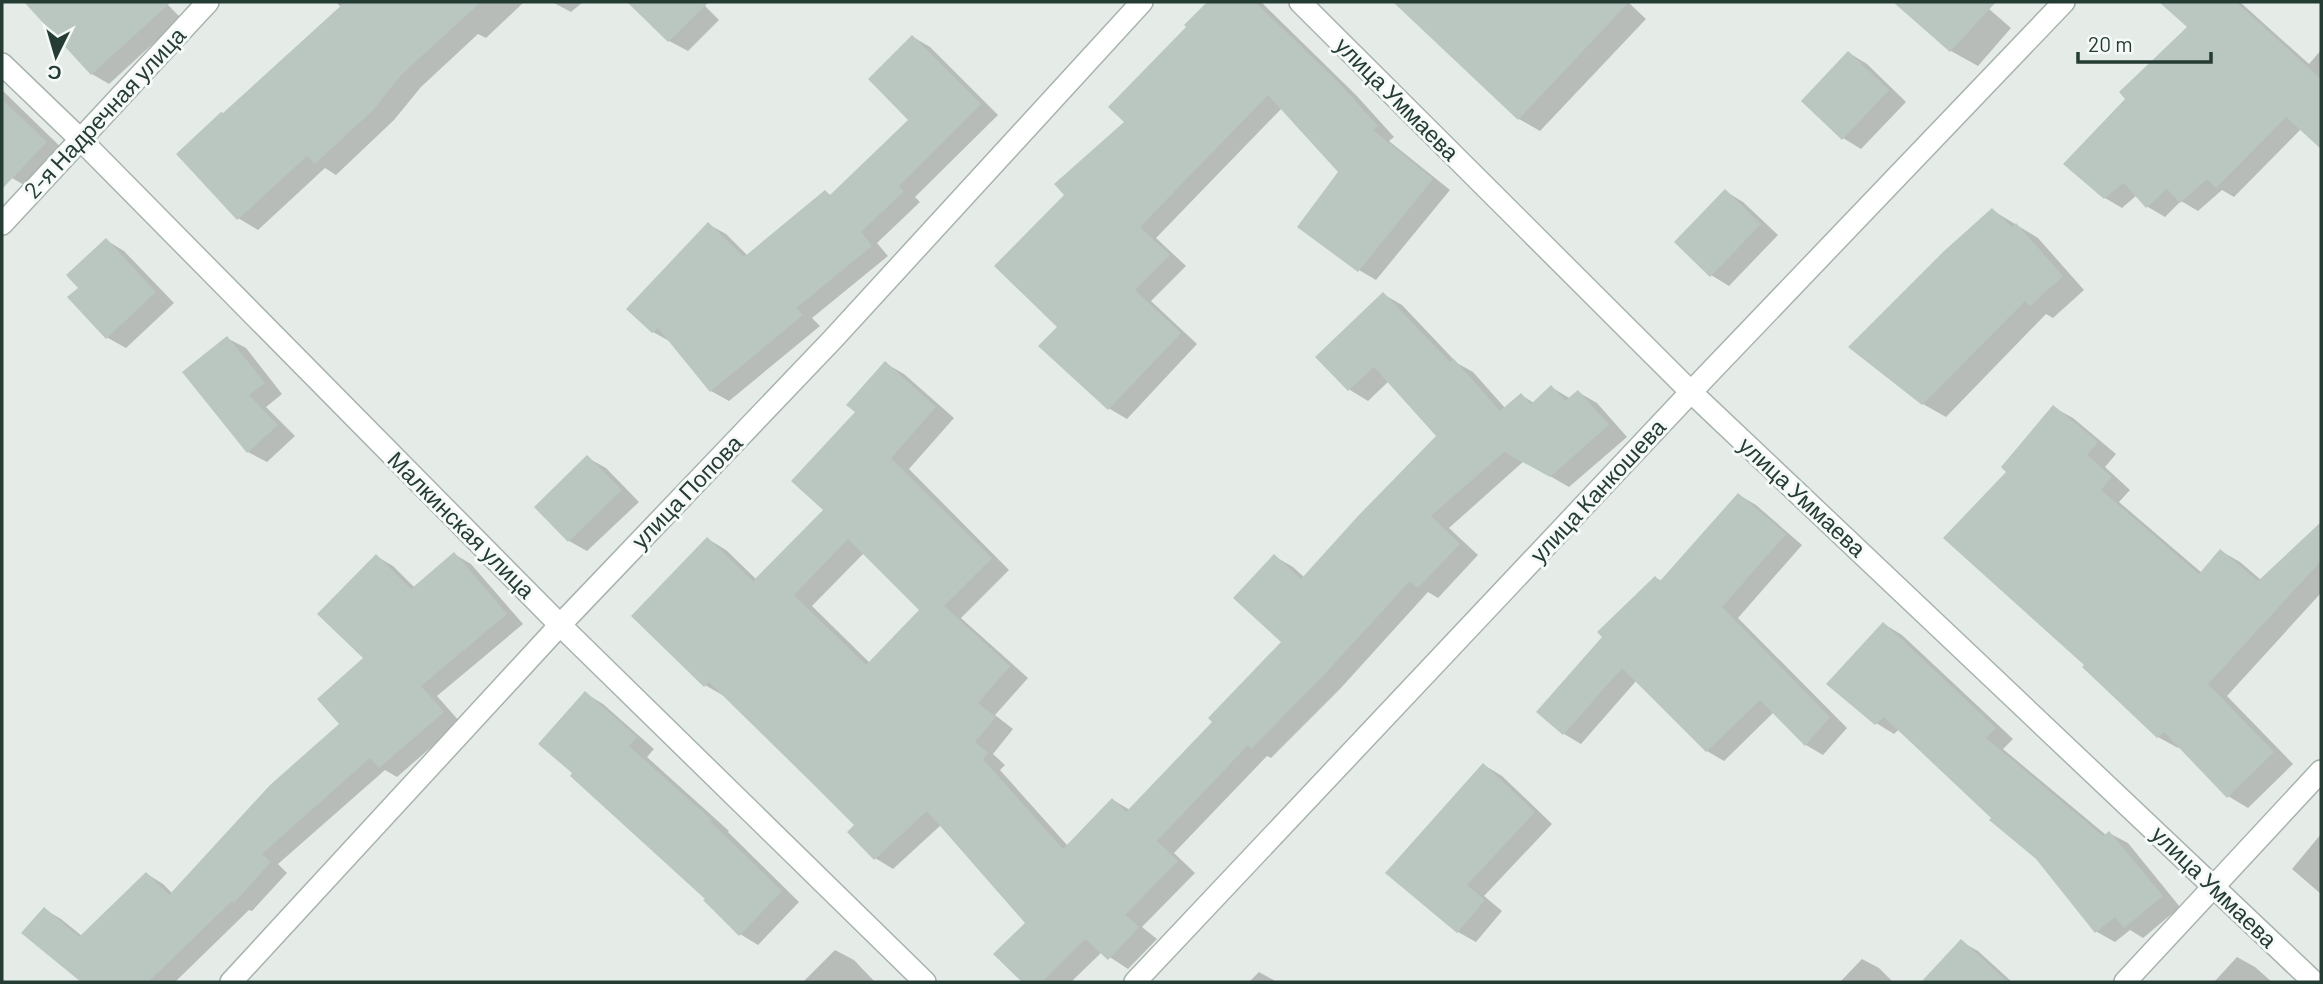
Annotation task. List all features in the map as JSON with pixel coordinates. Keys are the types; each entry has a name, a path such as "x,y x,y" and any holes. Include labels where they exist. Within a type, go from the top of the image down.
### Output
{"street":[{"name":"2-я Надречная улица","path":"2,224 208,2"},
{"name":"улица Попова","path":"231,982 560,625 833,339 1142,2"},
{"name":"улица Уммаева","path":"1300,2 1691,392 2314,982"},
{"name":"улица Канкошева","path":"1135,982 1691,392 2064,2"},
{"name":"Малкинская улица","path":"2,64 560,625 925,982"},
{"path":"2125,982 2321,772"}],"building":[{"path":"24,2 171,2 91,75"},
{"path":"345,2 481,2 401,75 374,109 315,164 307,156 237,220 176,154"},
{"path":"627,2 709,2 668,42"},
{"path":"1207,2 1255,2 1339,83 1378,126 1373,130 1433,179 1358,272 1297,227 1338,172 1268,95 1140,227 1170,255 1135,290 1181,333 1108,410 1038,346 1057,327 994,266 1064,195 1054,184 1124,122 1108,107"},
{"path":"1393,2 1629,2 1518,120"},
{"path":"1893,2 1996,2 1950,52"},
{"path":"2159,2 2236,2 2321,79 2321,149 2286,117 2216,188 2207,179 2180,203 2167,189 2146,208 2124,183 2104,199 2063,164 2125,99 2119,92 2187,27"},
{"path":"912,35 981,104 899,186 904,191 861,232 872,246 796,308 803,315 710,392 658,328 652,333 626,309 708,222 744,257 825,190 830,195 908,120 868,79"},
{"path":"1848,51 1889,90 1842,140 1801,101"},
{"path":"2,99 47,142 2,189"},
{"path":"1725,189 1761,224 1710,277 1674,242"},
{"path":"1992,208 2012,227 2016,223 2063,276 2030,306 2025,301 1922,405 1848,347 1943,252"},
{"path":"106,238 156,292 106,339 67,297 78,288 66,275"},
{"path":"1383,292 1450,362 1454,359 1500,411 1521,393 1531,404 1551,385 1565,401 1578,390 1609,425 1550,477 1504,452 1431,516 1460,544 1418,588 1410,581 1321,678 1251,749 1248,745 1157,841 1178,861 1125,915 1139,927 1108,960 1085,939 1042,982 1022,982 993,954 1025,923 927,811 874,860 847,832 854,825 709,682 704,687 631,616 707,537 753,581 823,510 791,481 855,412 846,405 885,361 936,407 891,458 992,558 944,606 1010,666 978,703 996,717 975,742 988,753 983,759 1063,849 1112,798 1126,812 1212,722 1208,718 1281,642 1233,598 1274,554 1301,579 1436,436 1374,367 1348,391 1315,357","holes":["848,539 919,610 866,665 794,595"]},
{"path":"227,336 265,383 249,395 278,425 247,453 182,372"},
{"path":"2053,405 2098,442 2087,455 2112,477 2101,490 2199,574 2220,549 2258,581 2321,522 2321,561 2208,684 2274,752 2227,798 2164,732 2157,738 2082,667 2084,665 1943,538 2006,472 2001,467"},
{"path":"587,455 622,490 568,542 534,507"},
{"path":"1738,493 1786,534 1722,607 1830,717 1805,746 1760,700 1706,752 1622,668 1563,735 1536,712 1602,637 1597,632 1655,576 1660,581"},
{"path":"454,552 507,614 421,686 444,712 379,768 370,758 262,854 271,862 234,903 232,901 148,982 81,982 21,933 44,907 79,937 146,872 169,895 270,785 339,724 317,699 363,658 317,614 376,554 411,589"},
{"path":"1883,622 1996,728 1986,738 2103,836 2109,831 2163,896 2124,928 2115,917 2095,933 2036,859 1989,820 1991,818 1884,717 1875,725 1826,684"},
{"path":"585,691 637,737 629,746 712,820 710,821 782,891 739,936 703,900 705,899 538,744"},
{"path":"1483,763 1535,812 1467,885 1485,900 1457,933 1385,873"},
{"path":"1961,939 2008,982 1921,982"}]}
